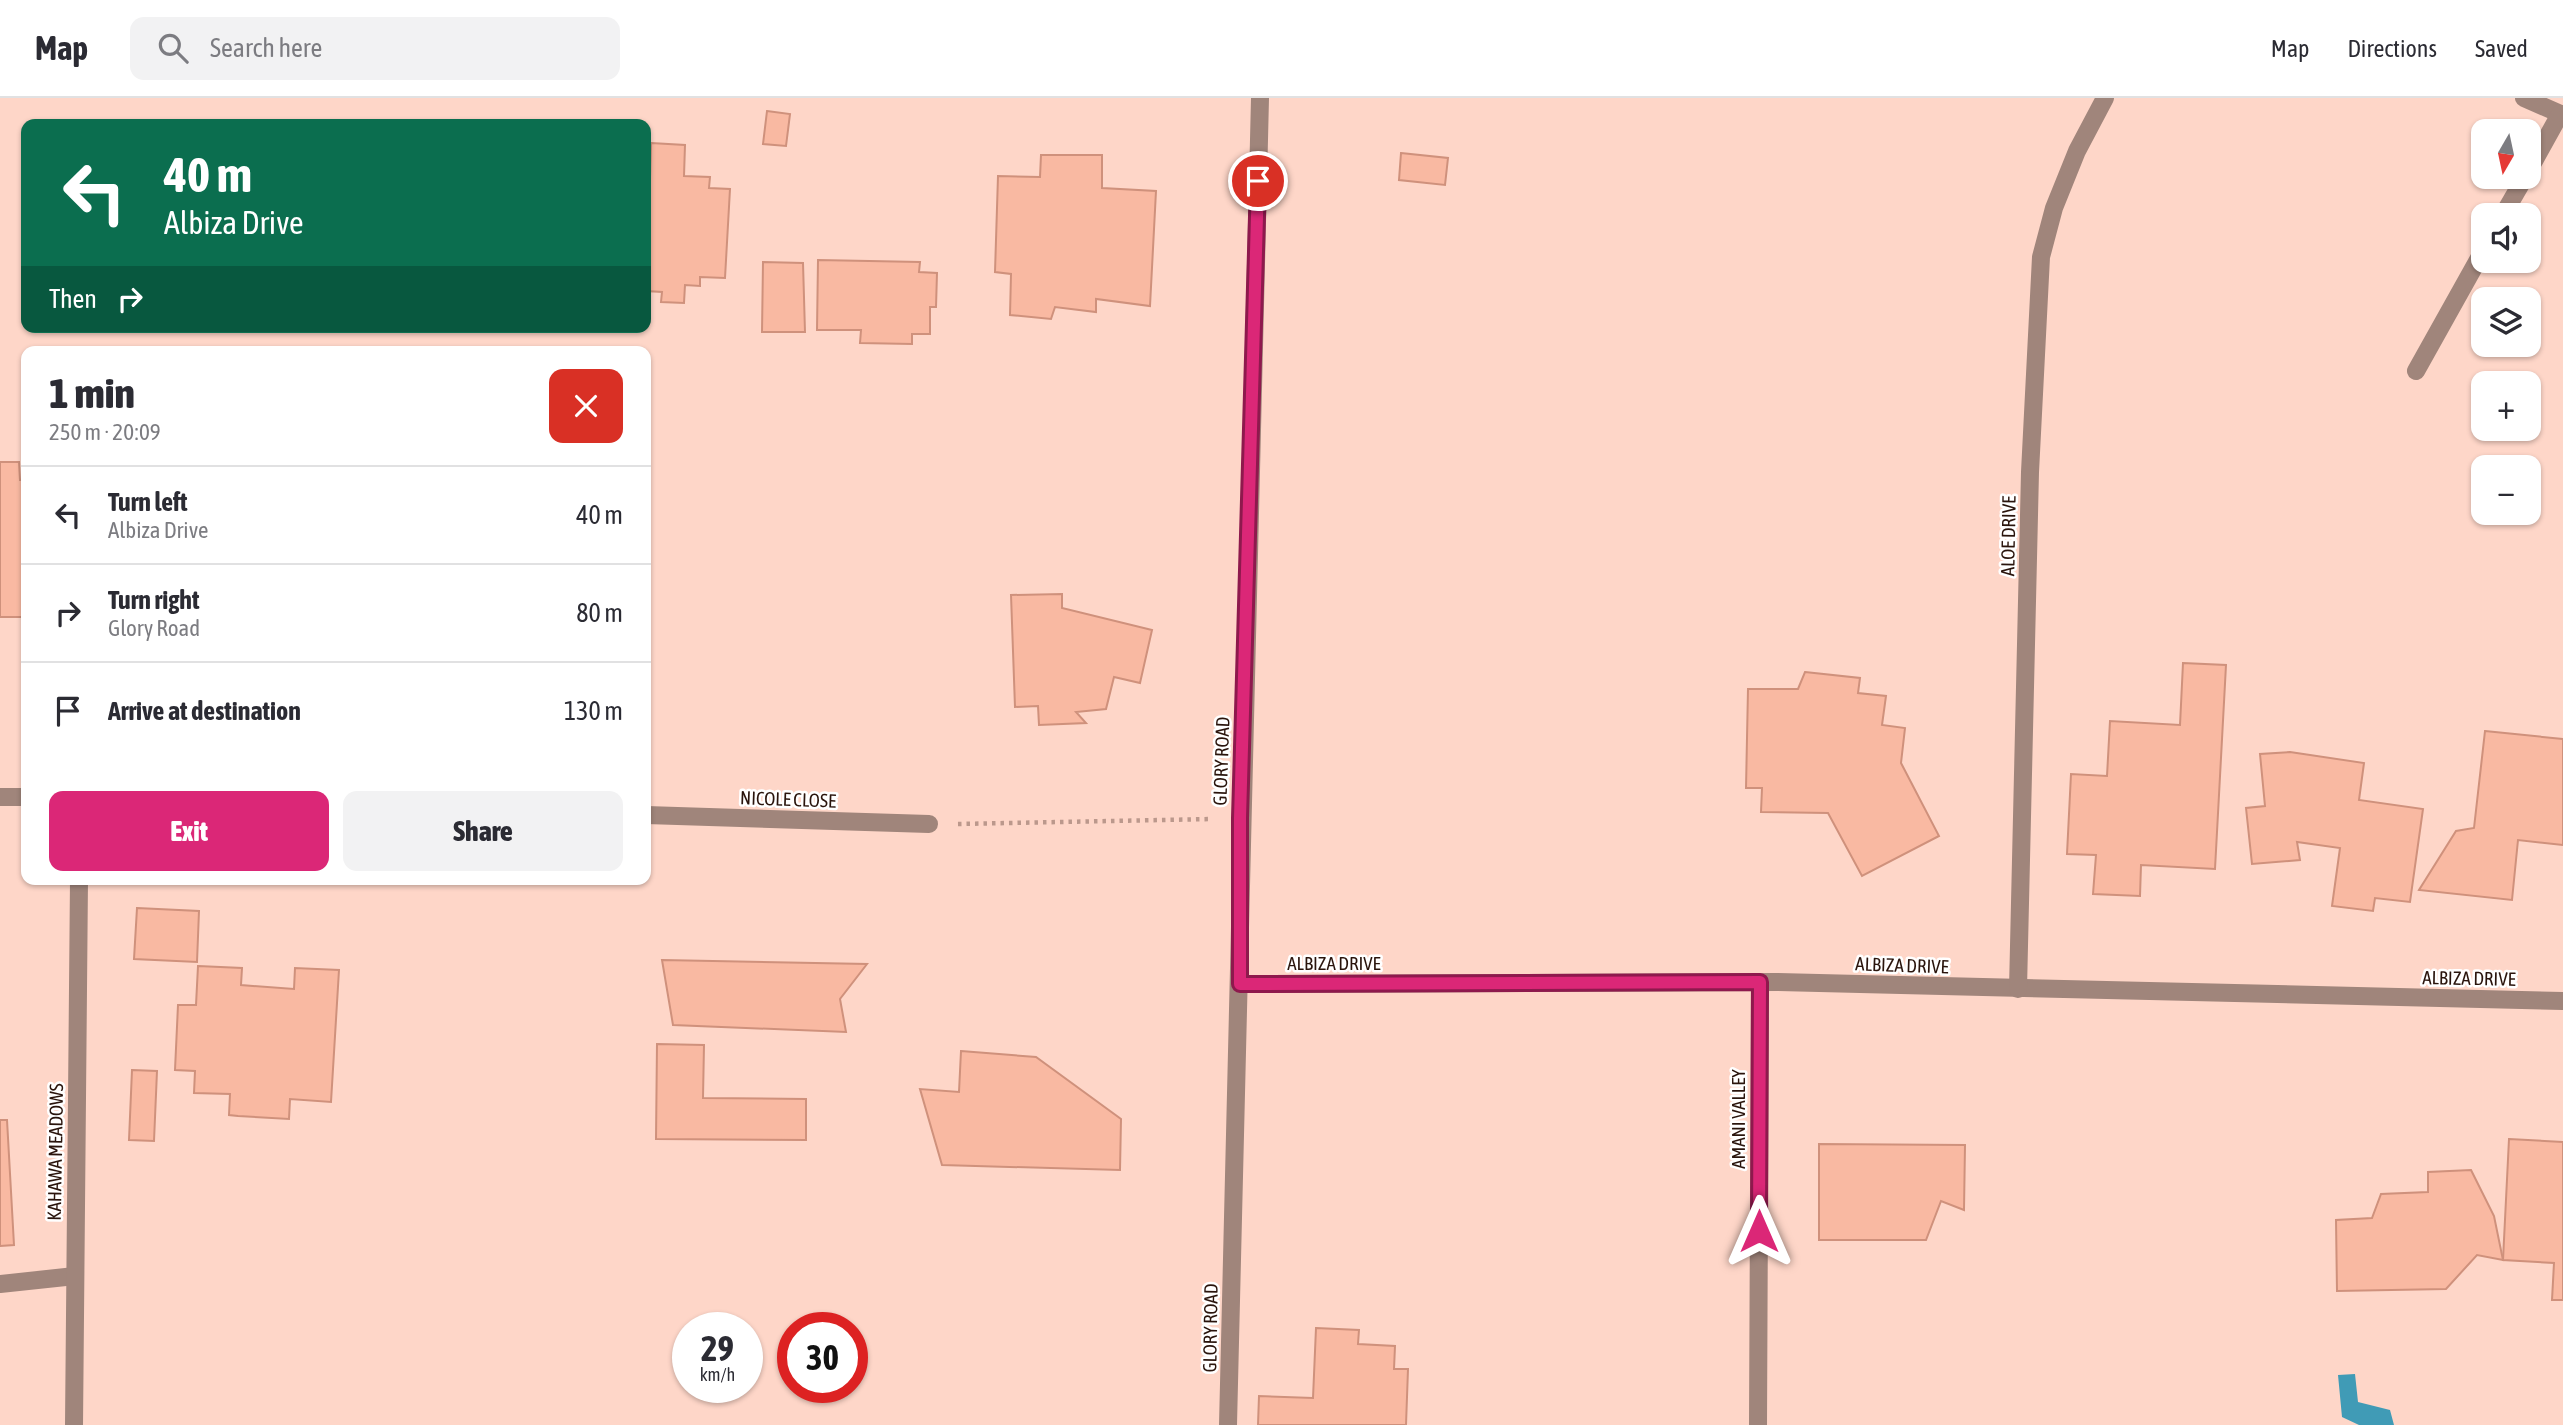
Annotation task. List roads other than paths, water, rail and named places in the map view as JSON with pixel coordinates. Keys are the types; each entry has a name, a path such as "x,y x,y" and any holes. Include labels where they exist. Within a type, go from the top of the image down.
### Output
{"street":[{"name":"GLORY ROAD","path":"1228,1425 1240,984 1240,818 1260,98"},
{"name":"ALOE DRIVE","path":"2018,989 2030,472 2041,257 2053,208 2077,151 2105,98"},
{"path":"2525,98 2562,115 2541,150"},
{"path":"2416,371 2471,272"},
{"path":"0,797 21,797"},
{"name":"NICOLE CLOSE","path":"651,816 929,824"},
{"name":"KAHAWA MEADOWS","path":"74,1425 79,885"},
{"name":"ALBIZA DRIVE","path":"1240,984 1760,982 2563,1001"},
{"name":"AMANI VALLEY","path":"1758,1425 1760,982"},
{"path":"0,1284 75,1276"}],"water":[{"path":"2355,1374 2358,1402 2390,1410 2394,1425 2359,1425 2342,1417 2338,1375"}]}
